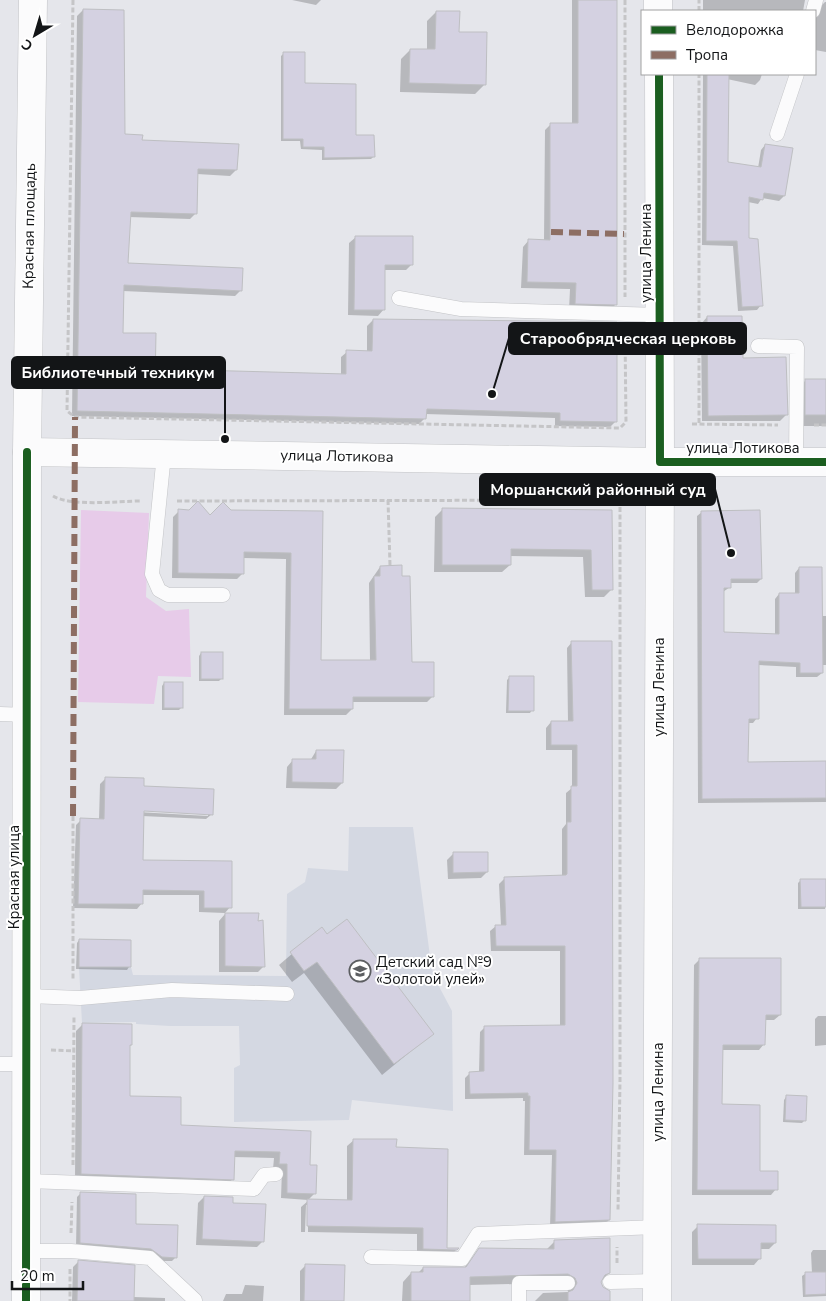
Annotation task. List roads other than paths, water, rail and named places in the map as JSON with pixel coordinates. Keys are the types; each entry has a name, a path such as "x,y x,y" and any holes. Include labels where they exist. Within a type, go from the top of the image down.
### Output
{"main road":[{"name":"Красная площадь","path":"27,452 33,0"},
{"name":"улица Ленина","path":"657,1291 660,462 659,75"},
{"name":"улица Лотикова","path":"27,452 660,462 826,462"},
{"name":"Красная улица","path":"26,1301 28,1064 27,452"}],"lane":[{"path":"777,134 797,75"},
{"path":"398,298 461,309 660,315"},
{"path":"758,346 797,347 796,462"},
{"path":"164,454 152,574 160,590 168,595 223,595"},
{"path":"0,714 28,715"},
{"path":"28,996 73,997 172,990 287,994"},
{"path":"0,1064 28,1064"},
{"path":"27,1181 254,1189 264,1175 276,1174"},
{"path":"371,1257 462,1259 478,1234 657,1226"},
{"path":"26,1251 71,1252 150,1258 195,1300"},
{"path":"614,1282 657,1291"},
{"path":"519,1301 519,1283 568,1283"}],"place":[{"name":"Старообрядческая церковь","path":"492,394"},
{"name":"Библиотечный техникум","path":"225,439"},
{"name":"Моршанский районный суд","path":"731,553"},
{"name":"Детский сад №9 «Золотой улей»","path":"360,971"}]}
